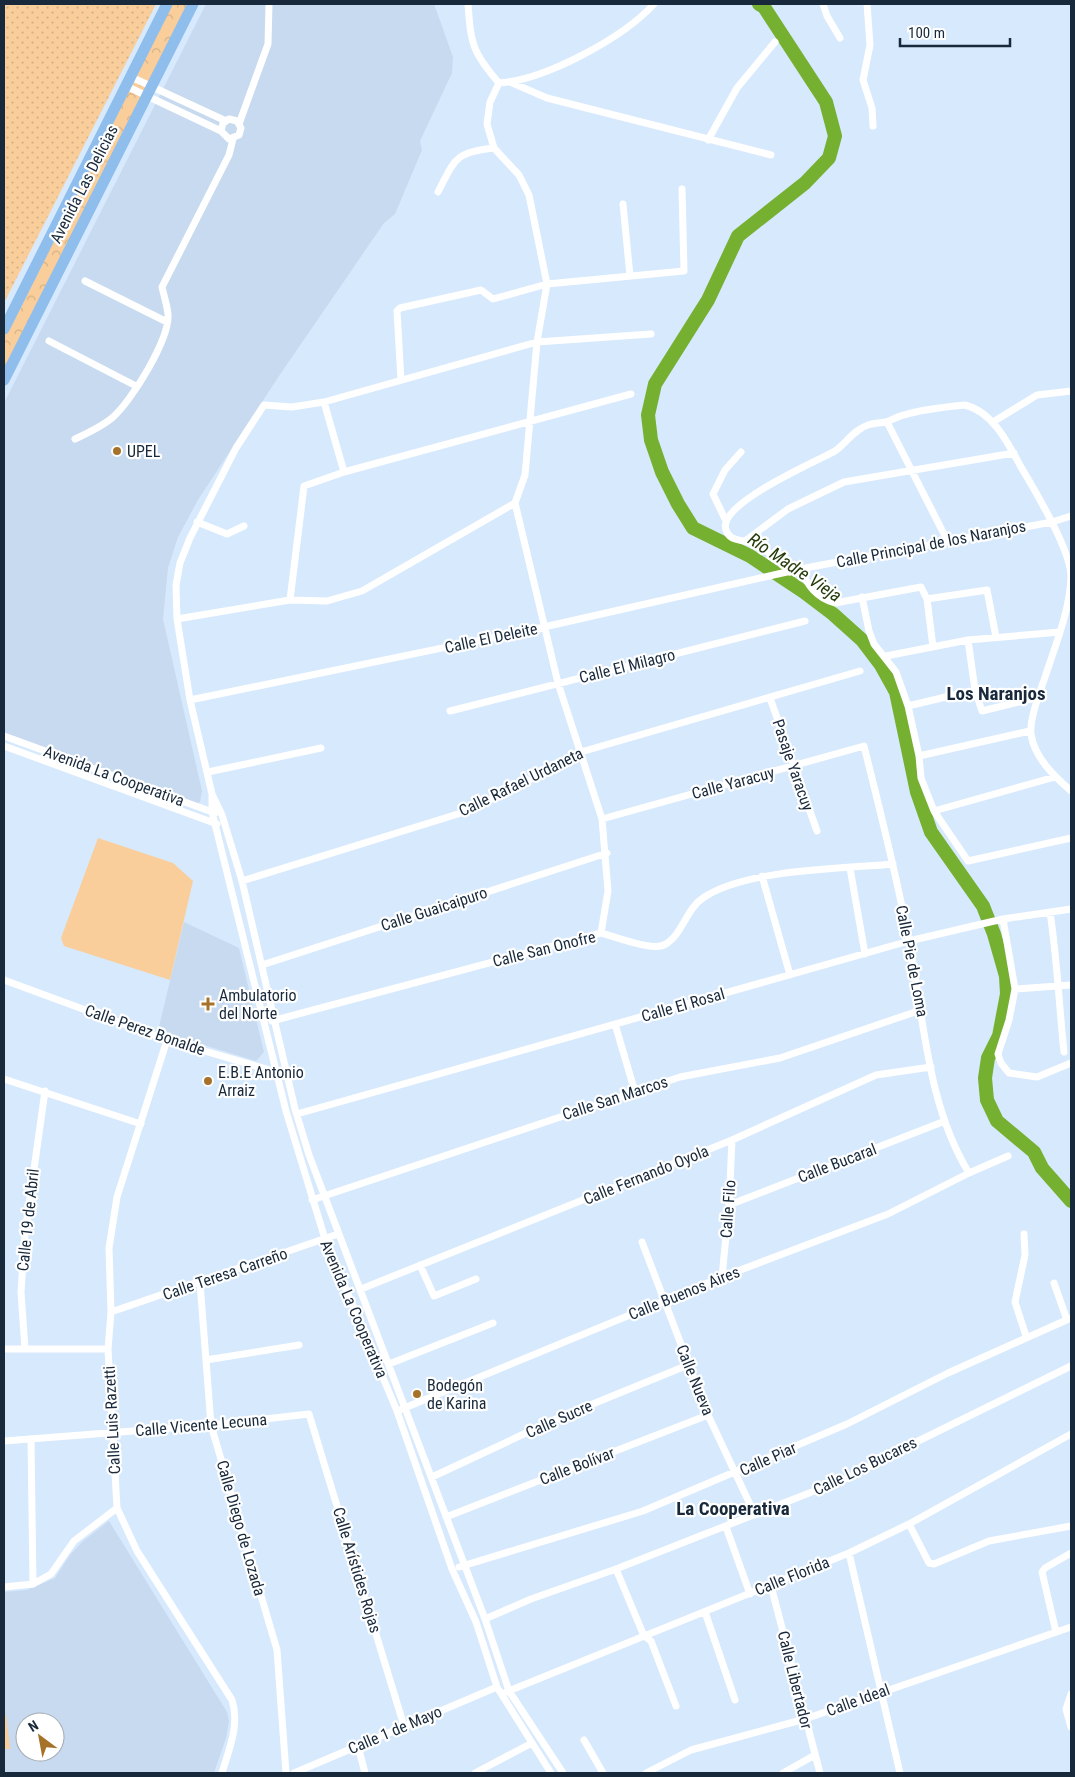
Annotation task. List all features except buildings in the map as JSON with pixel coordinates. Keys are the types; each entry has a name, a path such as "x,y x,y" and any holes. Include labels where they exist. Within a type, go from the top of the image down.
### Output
{"main road":[{"name":"Avenida Las Delicias","path":"4,329 167,4"},
{"name":"Avenida Las Delicias","path":"4,380 193,4"}],"street":[{"path":"75,439 112,419 153,362 162,344 168,315 162,287 229,155 233,139 239,135 240,124 268,44 269,4"},
{"path":"468,4 470,38 480,62 499,83"},
{"path":"499,83 510,82 563,64 614,37 654,4"},
{"path":"823,4 826,16 840,38"},
{"path":"867,4 870,45 863,80 872,108 873,126"},
{"path":"708,140 737,88 775,42"},
{"path":"128,82 221,131 225,137 233,139"},
{"path":"128,82 148,92 226,120 233,119 240,124"},
{"path":"510,82 547,98 771,155"},
{"path":"499,83 490,102 487,124 494,148 519,175 529,195 547,284 537,342 532,419 525,475 515,503 558,683 602,818 607,853 608,891 601,933"},
{"path":"221,131 226,120"},
{"path":"438,192 451,167 459,157 469,151 494,148"},
{"path":"401,380 397,311 400,308 481,290 493,299 547,284 684,272 682,189"},
{"path":"623,204 630,276"},
{"path":"85,281 167,322"},
{"path":"344,472 324,402 537,342 652,334"},
{"path":"49,341 136,386"},
{"path":"993,422 1037,395 1071,391"},
{"path":"290,600 304,486 344,472 532,419 631,394"},
{"name":"Avenida La Cooperativa","path":"324,402 292,406 264,405 236,448 197,522 180,564 176,585 177,620 190,700 212,794 222,815 242,881 297,1114 324,1196 432,1477 485,1619 509,1691 563,1773"},
{"path":"725,519 735,507 803,465 821,459 838,449 866,425 887,422 904,414 964,405 973,407 993,422 1014,453 1052,522 1068,562 1071,576 1060,632 1030,731 1033,746 1055,777 1071,791"},
{"path":"887,422 910,471 947,540"},
{"path":"741,452 725,470 714,489 713,494 725,519 725,528 729,536 734,540 745,541 765,549 788,573"},
{"path":"745,541 788,509 844,482 1014,453"},
{"path":"177,620 290,600 327,601 362,591 515,503"},
{"name":"Calle Principal de los Naranjos","path":"788,573 947,540 1052,522 1071,516"},
{"path":"197,522 227,534 232,534 244,526"},
{"path":"800,569 807,584 823,600 835,603 920,586 923,588 927,599 933,647"},
{"name":"Calle El Deleite","path":"190,700 544,627 788,573"},
{"path":"927,599 987,590 996,637"},
{"path":"862,597 869,631 874,644 886,656 896,672 908,706 919,756 921,778 934,810 968,861 1071,838"},
{"name":"Calle El Milagro","path":"450,711 805,620"},
{"path":"886,656 968,640 1060,632"},
{"path":"968,640 975,690 982,711 1039,697"},
{"name":"Calle Rafael Urdaneta","path":"242,881 461,813 513,789 581,752 860,671"},
{"path":"908,706 975,690"},
{"name":"Pasaje Yaracuy","path":"770,698 817,831"},
{"path":"919,756 1030,731"},
{"name":"Avenida La Cooperativa","path":"4,736 212,812 286,1111 325,1239 397,1411 452,1569 476,1622 497,1687 551,1773"},
{"name":"Avenida La Cooperativa","path":"4,746 225,827"},
{"name":"Calle Yaracuy","path":"602,818 864,746"},
{"name":"Calle Pie de Loma","path":"864,746 893,864 909,941 931,1067 945,1121 969,1172"},
{"path":"208,772 321,748"},
{"path":"934,810 1055,777"},
{"path":"212,794 212,812 222,815"},
{"name":"Calle Guaicaipuro","path":"262,966 607,853"},
{"name":"Calle San Onofre","path":"265,1024 274,1020 601,933 652,946 664,945 674,938 686,916 702,898 731,885 762,876 893,864"},
{"path":"850,868 865,954"},
{"path":"762,876 790,975"},
{"name":"Calle El Rosal","path":"297,1114 909,941 1003,919 1071,909"},
{"path":"1050,912 1056,950 1057,987 1064,1052"},
{"path":"1003,919 1015,989 1009,1020 998,1054 1001,1062 1009,1073 1037,1077 1071,1063"},
{"name":"Calle Perez Bonalde","path":"4,980 168,1040 287,1075"},
{"path":"1015,989 1071,985"},
{"name":"Calle San Marcos","path":"312,1200 680,1076 780,1058 921,1010"},
{"path":"615,1024 634,1092"},
{"name":"Calle Luis Razetti","path":"168,1040 117,1197 109,1248 110,1312 108,1349 117,1508 137,1551 232,1700 236,1713 235,1727 222,1773"},
{"name":"Calle Fernando Oyola","path":"361,1289 732,1140 876,1075 931,1067"},
{"path":"4,1079 141,1124"},
{"name":"Calle 19 de Abril","path":"25,1349 21,1292 24,1233 45,1091"},
{"name":"Calle Bucaral","path":"729,1205 945,1121"},
{"name":"Calle Filo","path":"722,1277 729,1205 732,1140"},
{"name":"Calle Buenos Aires","path":"397,1411 722,1277 888,1214 969,1172 1008,1156"},
{"name":"Calle Teresa Carreño","path":"110,1312 200,1283 338,1234"},
{"path":"1024,1234 1026,1255 1015,1302 1026,1336"},
{"name":"Calle Nueva","path":"642,1242 708,1415 755,1515"},
{"path":"420,1265 434,1296 476,1279"},
{"name":"Calle Diego de Lozada","path":"200,1283 211,1425 277,1650 286,1773"},
{"path":"1054,1283 1069,1319"},
{"name":"Calle Piar","path":"452,1569 643,1512 847,1424 1026,1336 1069,1319"},
{"path":"389,1364 493,1324"},
{"path":"206,1360 299,1345"},
{"path":"4,1350 108,1349"},
{"name":"Calle Sucre","path":"432,1477 556,1419 688,1365"},
{"name":"Calle Los Bucares","path":"485,1619 531,1599 616,1569 850,1477 906,1447 1071,1366"},
{"name":"Calle Vicente Lecuna","path":"4,1441 211,1425 309,1414"},
{"name":"Calle Arístides Rojas","path":"309,1414 404,1726"},
{"name":"Calle Bolívar","path":"446,1517 708,1415"},
{"name":"Calle Florida","path":"502,1695 849,1553 909,1524 1071,1434"},
{"path":"30,1439 33,1584"},
{"path":"4,1587 33,1584 52,1574 74,1541 117,1508"},
{"path":"909,1524 929,1563 934,1564 990,1541 1071,1526"},
{"path":"726,1526 750,1594"},
{"path":"849,1553 900,1773"},
{"path":"1056,1632 1042,1572 1045,1568 1071,1553"},
{"path":"616,1569 644,1636 651,1641 676,1706"},
{"name":"Calle Libertador","path":"771,1586 820,1773"},
{"path":"705,1612 735,1700"},
{"name":"Calle Ideal","path":"646,1773 691,1750 805,1719 1071,1627"},
{"name":"Calle 1 de Mayo","path":"294,1773 497,1687"},
{"path":"1071,1694 1066,1709 1071,1727"},
{"path":"584,1740 602,1773"},
{"path":"475,1773 532,1743"},
{"path":"358,1746 365,1773"},
{"path":"783,1773 816,1755"}],"shaded area":[{"name":"UPEL","path":"206,4 434,4 453,57 452,73 420,141 422,150 395,214 384,223 279,376 198,500 178,537 168,568 163,619 202,791 200,802 194,806 4,733 4,403"},
{"name":"Ambulatorio del Norte","path":"184,922 239,948 264,1052 256,1061 158,1031"},
{"path":"109,1521 227,1712 229,1721 226,1738 214,1773 4,1773 4,1592 27,1590 55,1578 70,1555 83,1541"}],"green space":[{"path":"4,4 156,4 4,303"},
{"path":"167,4 193,4 4,380 4,329"},
{"path":"98,838 173,863 193,881 170,980 64,946 61,938"},
{"path":"4,1715 6,1715 10,1749 4,1749"}],"waterway":[{"name":"Río Madre Vieja","path":"759,4 764,7 826,102 835,136 829,158 805,183 738,236 708,300 655,384 648,415 651,440 662,472 693,528 750,556 833,614 862,640 881,665 896,692 917,792 931,832 983,906 994,934 1006,976 1007,994 999,1036 988,1058 985,1078 987,1100 997,1121 1034,1152 1042,1168 1071,1201"}],"place":[{"name":"UPEL","path":"117,451"},
{"name":"Ambulatorio del Norte","path":"208,1004"},
{"name":"E.B.E Antonio Arraiz","path":"208,1081"},
{"name":"Bodegón de Karina","path":"417,1394"}],"district":[{"name":"Los Naranjos","path":"996,693"},
{"name":"La Cooperativa","path":"733,1508"}]}
